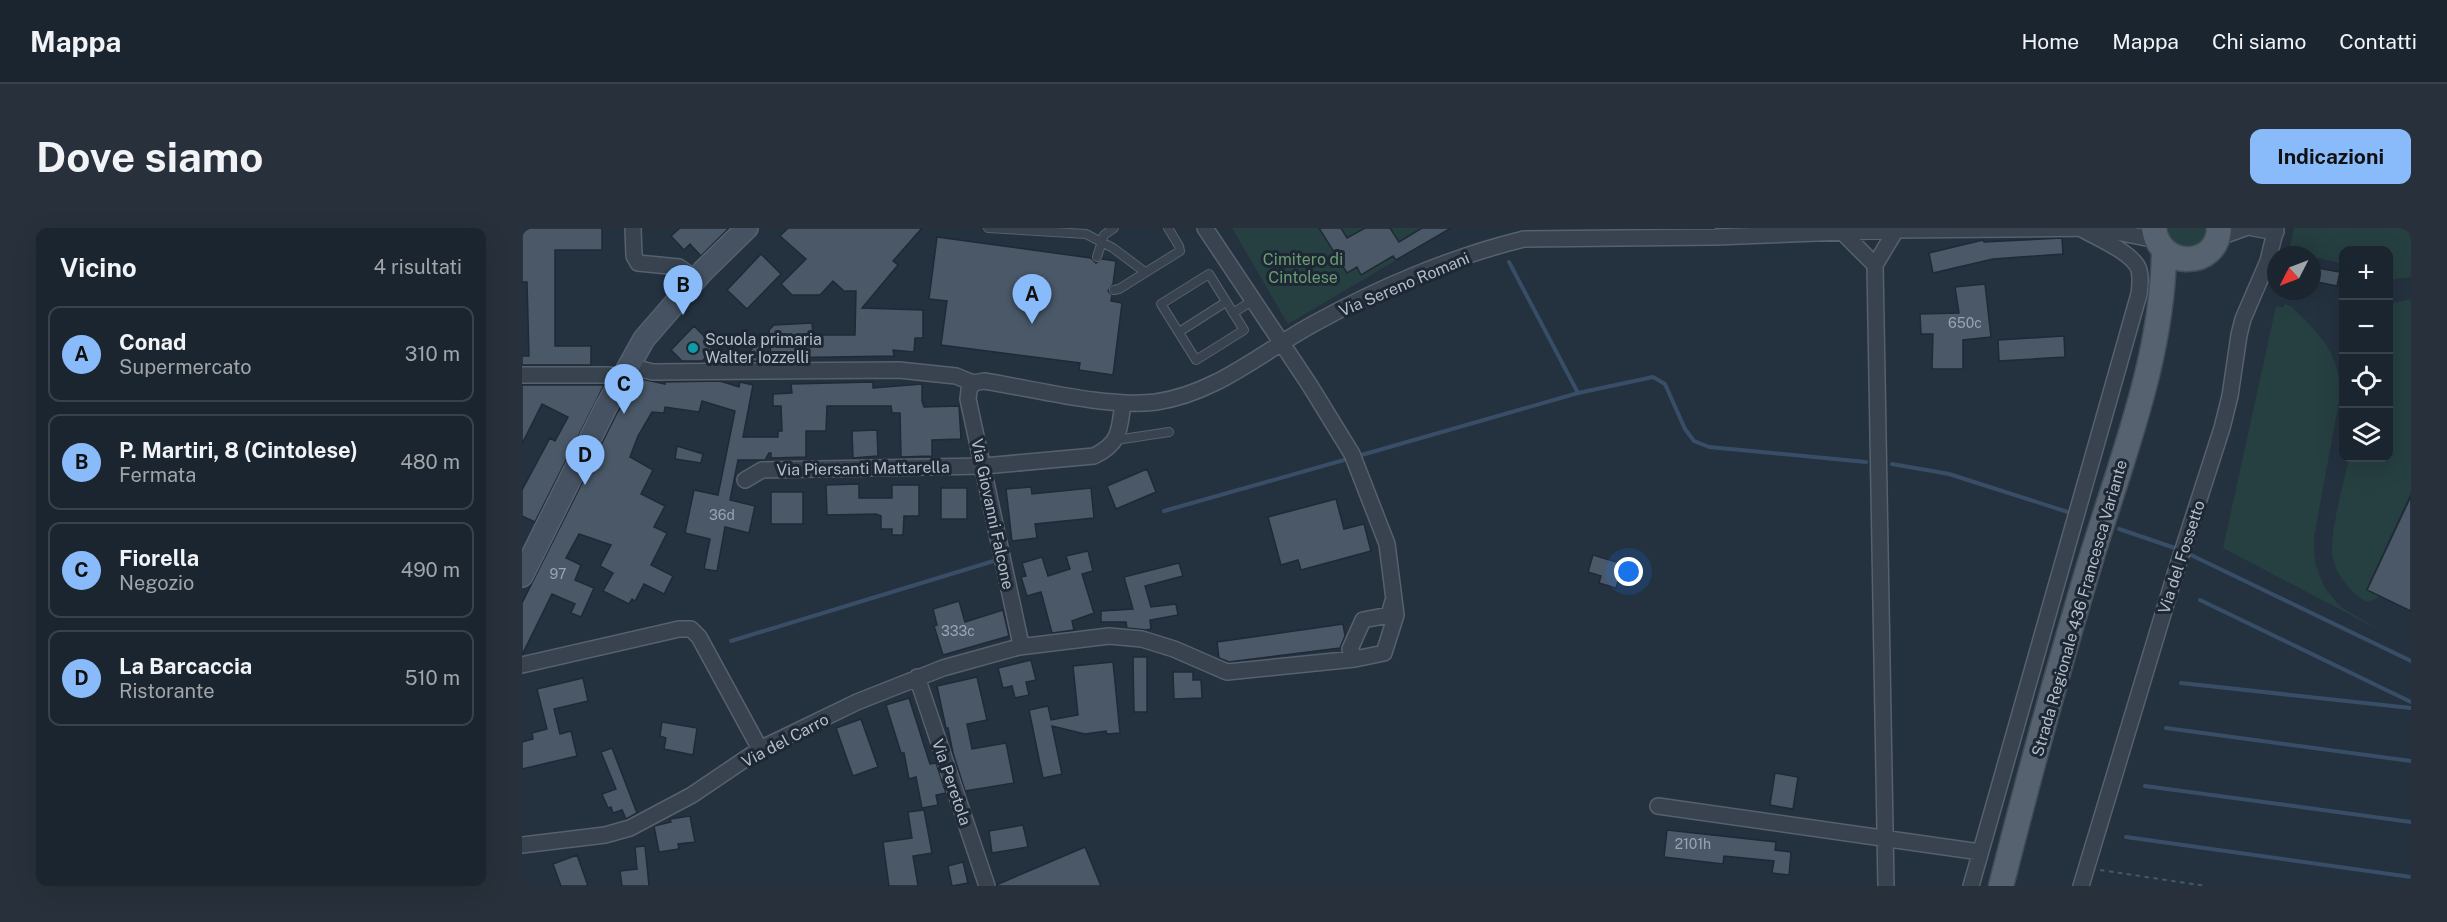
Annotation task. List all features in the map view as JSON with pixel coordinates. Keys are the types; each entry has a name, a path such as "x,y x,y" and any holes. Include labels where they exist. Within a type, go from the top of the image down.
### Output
{"main road":[{"path":"2157,331 2177,284 2195,259 2209,250 2218,233"},
{"path":"2158,240 2174,257 2184,260 2195,259"},
{"path":"2157,331 2158,240"},
{"name":"Strada Regionale 436 Francesca Variante","path":"2001,886 2085,578 2141,396 2157,331"}],"street":[{"path":"633,228 634,256 638,263 679,267 696,279"},
{"path":"522,576 644,339 696,279 747,228"},
{"path":"1205,228 1309,384 1352,454 1360,468 1387,544 1394,598 1389,615 1363,620 1350,649 1355,659"},
{"path":"1971,886 2074,530 2139,294 2139,270 2135,262 2092,228"},
{"name":"Via Sereno Romani","path":"522,375 899,370 956,376 974,383 984,381 1123,403 1155,402 1187,395 1217,383 1316,322 1376,292 1457,260 1524,239 2092,228 2158,240"},
{"path":"2218,233 2245,228"},
{"path":"2253,228 2276,230"},
{"path":"1886,886 1875,265 1896,230"},
{"name":"Via del Fossetto","path":"2081,886 2176,572 2209,473 2230,396 2243,319 2268,261 2276,230"},
{"path":"1842,232 1875,265"},
{"name":"Via Giovanni Falcone","path":"974,383 969,390 968,399 1020,640 1018,648"},
{"path":"1116,440 1123,403"},
{"name":"Via Piersanti Mattarella","path":"745,480 762,470 984,466 1094,456 1106,450 1116,440"},
{"name":"Via del Carro","path":"522,845 605,835 630,828 692,795 760,749 916,677 1018,648 1109,636 1142,639 1227,672 1355,659 1384,653 1396,615 1394,598"},
{"path":"522,665 596,650 680,629 691,629 699,637 760,749"},
{"name":"Via Peretola","path":"916,677 987,886"},
{"path":"1658,806 1980,852"}],"lane":[{"path":"988,228 1079,231 1113,248 1145,272"},
{"path":"1097,257 1104,235 1114,228"},
{"path":"1114,290 1180,251 1168,228"},
{"path":"1209,274 1233,313 1244,330 1196,360 1161,304 1209,274"},
{"path":"1233,313 1252,301"},
{"path":"1179,332 1226,302"},
{"path":"1116,440 1169,432"}],"path":[{"path":"2086,868 2206,886"}],"green space":[{"name":"Cimitero di Cintolese","path":"1232,228 1451,228 1288,324"},
{"path":"2163,228 2209,228 2206,239 2195,248 2174,246"},
{"path":"2294,228 2411,228 2411,277 2393,279 2393,246 2339,246 2339,263 2321,259 2321,246 2290,246"},
{"path":"2411,299 2411,492 2366,590 2380,597 2367,602 2349,588 2336,568 2332,554 2333,533 2348,462 2393,462 2393,303"},
{"path":"2285,304 2291,306 2319,335 2331,353 2339,376 2339,402 2314,537 2316,566 2325,588 2340,606 2379,630 2223,548 2276,306 2283,307"}],"building":[{"path":"522,228 602,228 602,250 555,250 555,346 591,346 591,365 522,365 522,356 529,356 527,282 522,282"},
{"path":"680,228 729,228 701,256 690,244 684,250 671,236"},
{"path":"788,228 922,228 893,261 898,265 862,308 923,310 923,338 915,338 914,352 893,350 894,356 771,358 769,330 774,325 812,323 813,335 855,335 856,291 844,291 833,281 820,295 792,295 781,284 806,259 780,236"},
{"path":"1319,228 1341,228 1347,238 1365,228 1390,228 1399,242 1422,228 1451,228 1396,260 1393,256 1361,275 1357,267 1347,273"},
{"path":"937,237 1091,258 1096,263 1102,259 1116,261 1113,284 1108,291 1112,295 1111,301 1122,303 1113,375 1079,370 1080,363 941,345 947,301 929,299"},
{"path":"2062,238 2063,254 1993,259 1933,273 1929,253 1983,240 1984,242"},
{"path":"761,254 781,274 747,309 727,290"},
{"path":"2321,269 2339,272 2337,286 2321,283"},
{"path":"1985,284 1991,337 1963,340 1963,369 1932,369 1933,334 1921,334 1920,314 1959,313 1955,287"},
{"name":"Scuola primaria Walter Iozzelli","path":"694,326 713,345 714,350 702,361 682,361 671,350"},
{"path":"764,336 758,361 740,362"},
{"path":"2064,336 2065,357 1999,361 1998,340"},
{"path":"637,378 665,384 665,382 720,381 739,387 740,382 753,385 743,437 778,437 778,431 782,431 781,406 773,406 773,394 792,393 791,384 873,382 873,388 922,384 924,407 959,406 961,439 932,440 932,456 901,457 900,413 892,413 891,406 827,406 826,431 806,431 806,457 771,458 771,453 769,453 765,460 738,460 730,500 755,506 749,533 725,527 717,571 704,569 710,539 685,533 694,490 718,495 735,411 702,401 699,412 665,407 664,413 652,412 638,436 630,457 653,470 641,494 665,506 654,527 667,533 651,565 673,576 664,594 644,584 635,601 632,599 629,604 603,591 613,573 600,566 611,545 579,534 566,558 581,565 575,580 594,588 581,617 571,613 575,604 552,594 522,655 522,603 617,413 628,394 631,395"},
{"path":"522,385 604,385 535,522 522,516 522,490 550,438 555,441 568,417 542,404 522,444"},
{"path":"877,430 878,456 853,458 852,431"},
{"path":"677,446 703,454 701,463 675,459"},
{"path":"1147,469 1156,492 1116,509 1107,486"},
{"path":"859,484 859,498 892,498 892,485 919,485 919,516 904,516 903,535 892,535 892,529 881,529 881,516 876,514 827,515 826,485"},
{"path":"1031,487 1032,494 1091,488 1094,518 1035,524 1037,538 1012,541 1006,489"},
{"path":"941,488 967,488 967,519 941,519"},
{"path":"771,492 803,492 803,524 771,524"},
{"path":"2411,496 2411,611 2367,590"},
{"path":"1336,499 1344,529 1364,524 1371,551 1301,570 1298,560 1281,565 1268,517"},
{"path":"1088,551 1093,571 1082,574 1094,613 1072,621 1074,630 1052,633 1041,592 1027,596 1021,577 1026,576 1022,563 1042,557 1048,576 1070,569 1066,556"},
{"path":"1593,555 1623,564 1616,588 1599,583 1601,576 1588,572"},
{"path":"1179,563 1183,576 1145,586 1151,607 1176,604 1178,615 1150,620 1151,629 1146,630 1127,628 1126,622 1101,622 1101,611 1133,609 1124,577"},
{"path":"959,601 965,622 1003,610 1009,636 943,655 934,626 937,625 933,609"},
{"path":"1343,624 1345,636 1340,648 1229,662 1219,658 1217,642"},
{"path":"1133,657 1147,657 1147,712 1134,712"},
{"path":"1031,660 1036,680 1026,682 1029,695 1015,698 1012,686 1003,688 998,668"},
{"path":"1113,662 1120,733 1107,734 1106,731 1085,734 1052,726 1062,774 1043,778 1029,710 1048,706 1051,720 1078,715 1073,666"},
{"path":"1173,672 1193,672 1193,680 1201,680 1202,698 1174,699"},
{"path":"977,677 987,720 967,724 972,749 1006,743 1014,783 965,791 948,728 946,728 937,686"},
{"path":"583,678 588,701 554,709 560,734 571,731 577,756 522,769 522,742 533,739 532,733 547,729 537,689"},
{"path":"909,698 930,764 936,763 946,793 936,795 938,805 922,808 916,777 909,779 904,753 901,753 886,705"},
{"path":"861,719 878,767 853,776 836,728"},
{"path":"662,722 697,728 693,755 664,749 666,738 660,736"},
{"path":"612,748 637,813 626,819 622,810 613,813 611,807 608,808 602,794 616,789 601,752"},
{"path":"1775,773 1798,777 1793,809 1770,805"},
{"path":"924,810 932,853 913,856 918,886 889,886 883,842 912,838 908,812"},
{"path":"690,816 695,842 678,844 679,849 659,852 654,826 671,822 670,819"},
{"path":"1023,825 1028,847 992,853 989,831"},
{"path":"1667,830 1776,842 1775,850 1791,852 1789,875 1772,873 1774,861 1724,856 1723,864 1664,857"},
{"path":"645,846 649,886 622,886 620,871 637,869 635,847"},
{"path":"1085,847 1101,886 996,885"},
{"path":"577,855 588,886 561,886 553,864"},
{"path":"963,862 968,883 952,886 948,866"}],"waterway":[{"path":"1509,262 1578,393 1653,377 1665,384 1685,429 1694,441 1709,447 1866,462"},
{"path":"1358,456 1578,393"},
{"path":"1164,511 1351,458"},
{"path":"1892,464 1949,474 2068,512"},
{"path":"2119,529 2175,548"},
{"path":"2191,555 2411,661"},
{"path":"731,641 997,560"},
{"path":"2200,600 2411,702"},
{"path":"2181,683 2411,708"},
{"path":"2166,728 2411,761"},
{"path":"2145,786 2411,822"},
{"path":"2126,837 2411,877"}],"place":[{"name":"P. Martiri, 8 (Cintolese)","path":"683,315"},
{"name":"Conad","path":"1032,324"},
{"name":"Scuola primaria Walter Iozzelli","path":"693,348"},
{"name":"Fiorella","path":"624,414"},
{"name":"La Barcaccia","path":"585,485"}]}
